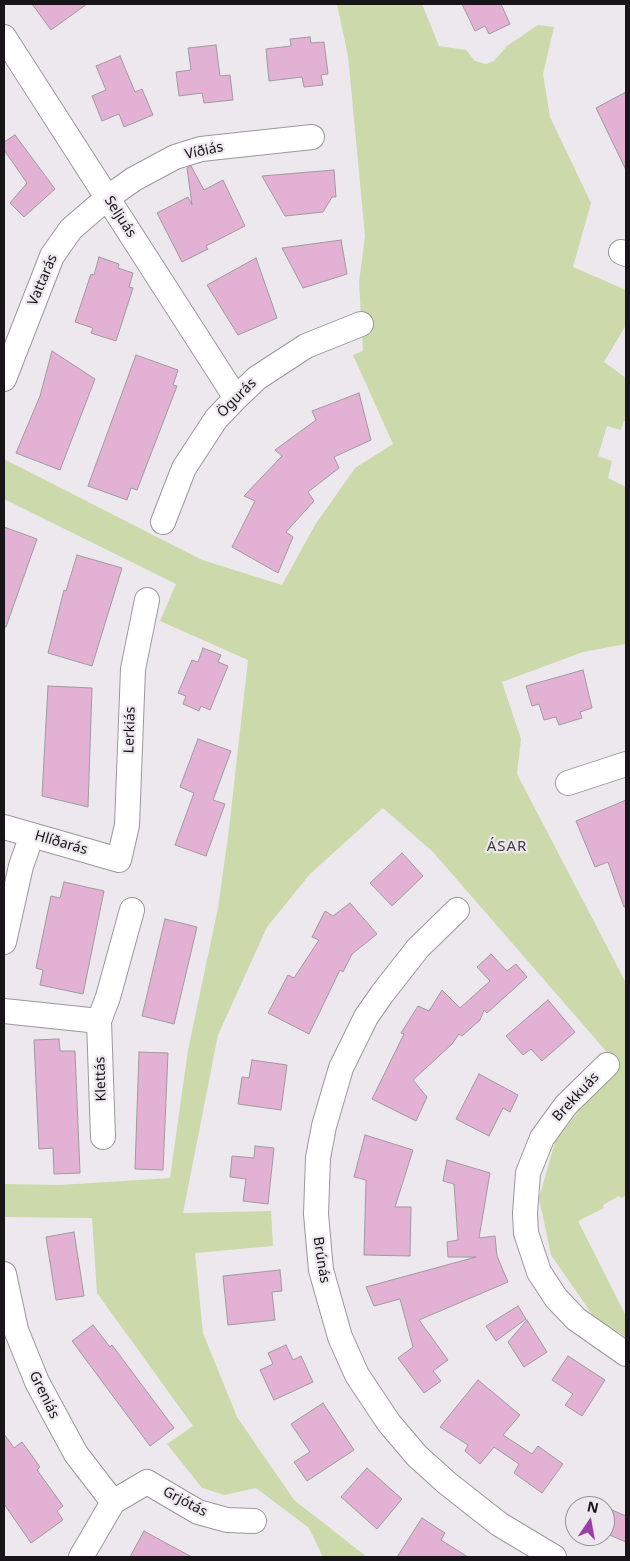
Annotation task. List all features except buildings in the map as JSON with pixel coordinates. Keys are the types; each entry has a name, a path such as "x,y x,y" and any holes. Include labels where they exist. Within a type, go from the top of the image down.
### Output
{"street":[{"name":"Seljuás","path":"4,37 236,398"},
{"name":"Víðiás","path":"107,198 134,179 175,157 201,149 312,137"},
{"name":"Vattarás","path":"4,380 52,256 71,229 107,198"},
{"name":"Ögurás","path":"163,522 172,494 199,442 236,398 257,378 306,346 360,324"},
{"name":"Lerkiás","path":"119,860 127,825 132,676 147,600"},
{"path":"568,783 626,764"},
{"name":"Hlíðarás","path":"4,827 119,860"},
{"path":"4,942 21,866 32,834"},
{"name":"Klettás","path":"103,1137 99,1021 108,997 132,910"},
{"name":"Brúnás","path":"457,910 418,948 382,994 366,1017 341,1068 324,1126 318,1158 316,1214 321,1270 344,1344 357,1374 389,1423 417,1456 447,1483 500,1524 554,1557"},
{"path":"4,1011 99,1021"},
{"name":"Brekkuás","path":"607,1066 566,1104 542,1138 534,1154 527,1180 526,1233 539,1272 556,1298 576,1318 626,1354"},
{"name":"Greniás","path":"4,1274 16,1330 37,1382 76,1454 113,1502"},
{"name":"Grjótás","path":"113,1502 147,1482 198,1512 226,1520 254,1521"},
{"path":"81,1557 113,1502"}],"green space":[{"path":"337,4 422,4 439,46 466,50 475,61 486,64 494,61 507,46 538,25 554,27 543,74 550,117 591,203 573,267 626,290 626,325 604,362 626,378 626,421 624,421 621,430 607,426 598,456 612,461 608,478 626,487 626,644 583,652 502,682 521,739 517,774 626,983 626,1198 625,1196 621,1198 619,1196 603,1205 604,1208 578,1221 626,1316 626,1337 594,1317 551,1255 539,1198 555,1142 588,1099 619,1066 433,852 383,808 310,874 267,927 218,1035 183,1213 271,1211 273,1246 195,1253 203,1333 237,1417 294,1500 367,1557 323,1557 309,1528 256,1488 224,1495 202,1488 167,1444 193,1426 97,1293 92,1218 4,1217 4,1184 60,1185 170,1178 188,1050 218,908 248,660 160,621 176,584 4,499 4,459 202,560 282,585 315,525 355,468 393,444 353,355 363,351 359,282 365,236 348,56"}],"district":[{"name":"ÁSAR","path":"507,847"}]}
